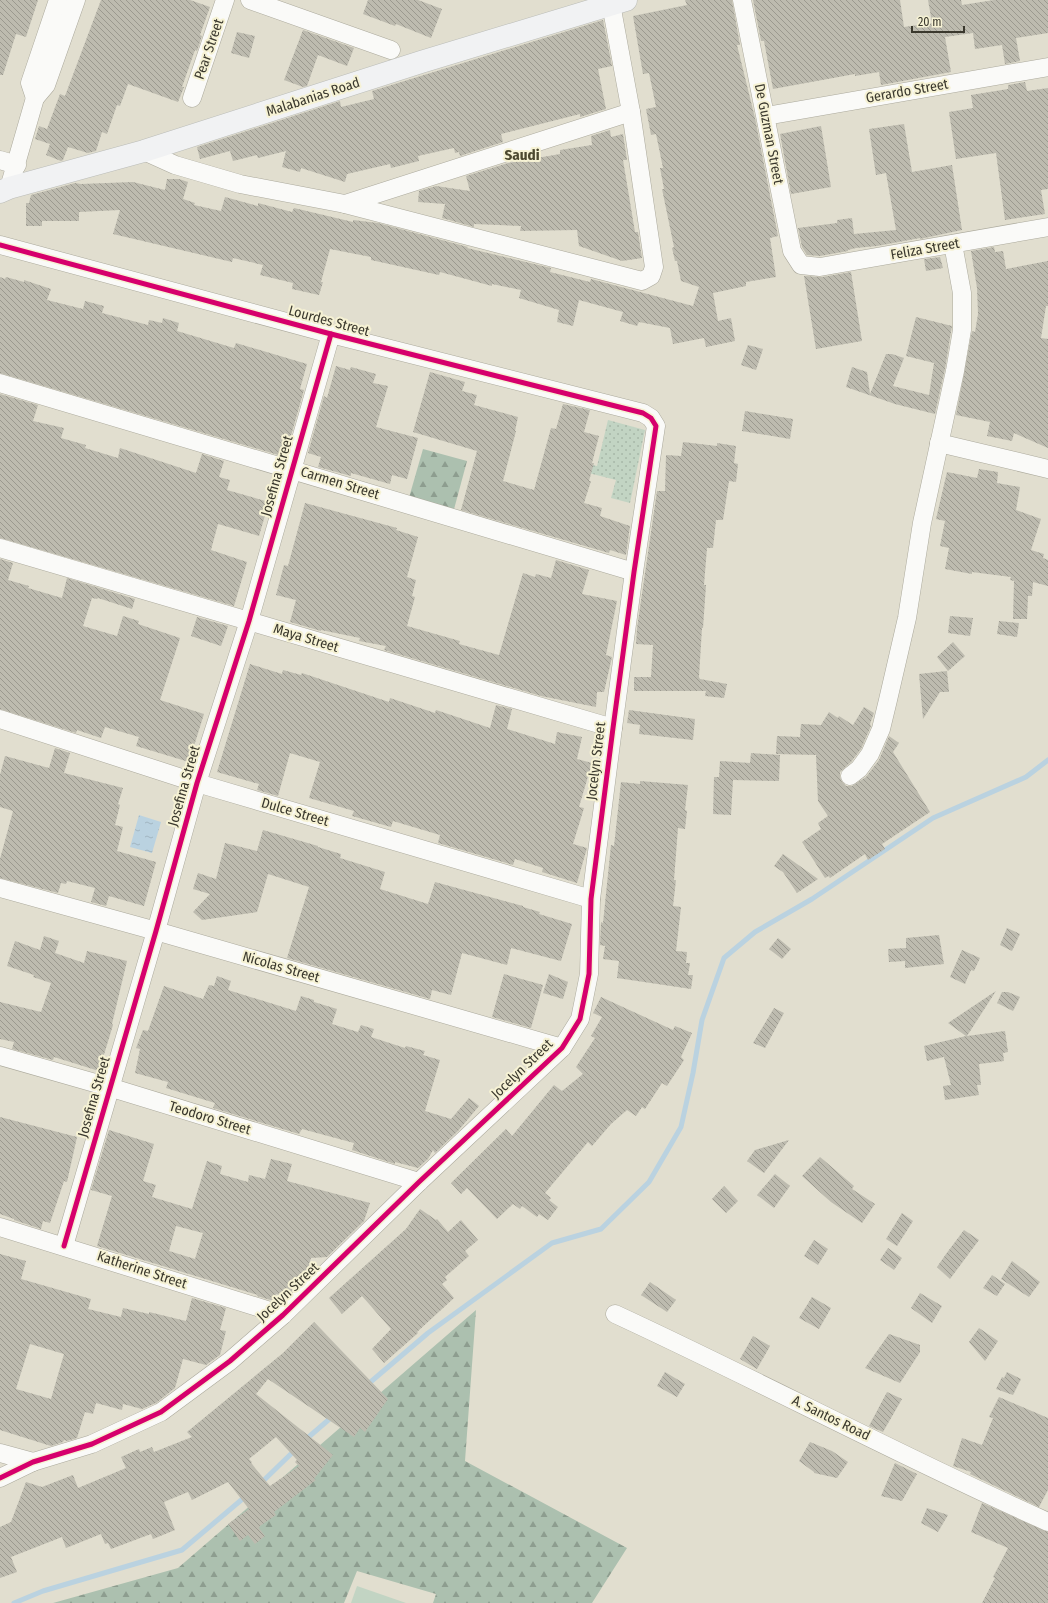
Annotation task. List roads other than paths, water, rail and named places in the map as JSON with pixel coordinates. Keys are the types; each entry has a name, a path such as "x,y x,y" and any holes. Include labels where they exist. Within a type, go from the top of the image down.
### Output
{"main road":[{"name":"Malabanias Road","path":"5,190 144,151 421,62 618,2"}],"street":[{"path":"35,98 30,83 58,0"},
{"path":"5,190 8,162 35,98 46,85 76,0"},
{"name":"Pear Street","path":"192,98 225,0"},
{"path":"250,0 391,50"},
{"name":"De Guzman Street","path":"742,0 792,251 802,265"},
{"path":"144,151 175,165 240,184 345,204 642,281 651,276 654,267 631,112 618,2"},
{"name":"Gerardo Street","path":"766,116 1048,67"},
{"path":"345,204 631,112"},
{"name":"Feliza Street","path":"802,265 820,267 1048,226"},
{"path":"850,776 859,769 870,754 880,729 888,700 907,618 922,523 955,371 962,330 962,293 953,244"},
{"name":"Lourdes Street","path":"0,245 331,334 643,413 651,418"},
{"name":"Josefina Street","path":"64,1246 109,1087 156,931 197,783 249,621 331,334"},
{"name":"Carmen Street","path":"0,382 292,468 634,572"},
{"name":"Jocelyn Street","path":"0,1478 33,1462 92,1444 161,1412 230,1361 283,1315 419,1182 562,1048 580,1019 589,974 591,899 634,572 656,426 651,418"},
{"path":"939,443 1048,469"},
{"name":"Maya Street","path":"0,548 613,728"},
{"name":"Dulce Street","path":"0,719 197,783 591,899"},
{"name":"Nicolas Street","path":"0,888 156,931 562,1048"},
{"name":"Teodoro Street","path":"0,1056 109,1087 419,1182"},
{"name":"Katherine Street","path":"0,1227 283,1315"},
{"name":"A. Santos Road","path":"615,1314 674,1341 937,1470 1048,1522"},
{"path":"0,1453 33,1462"}],"water":[{"path":"139,815 161,822 152,853 130,847"}],"waterway":[{"path":"367,1385 428,1333 552,1243 601,1229 649,1182 681,1127 693,1073 702,1020 724,958 755,932 812,899 933,818 1026,777 1048,760"},
{"path":"304,1441 333,1416"},
{"path":"260,1484 296,1449"},
{"path":"14,1603 43,1591 182,1550 246,1496"}],"district":[{"name":"Saudi","path":"522,155"}]}
